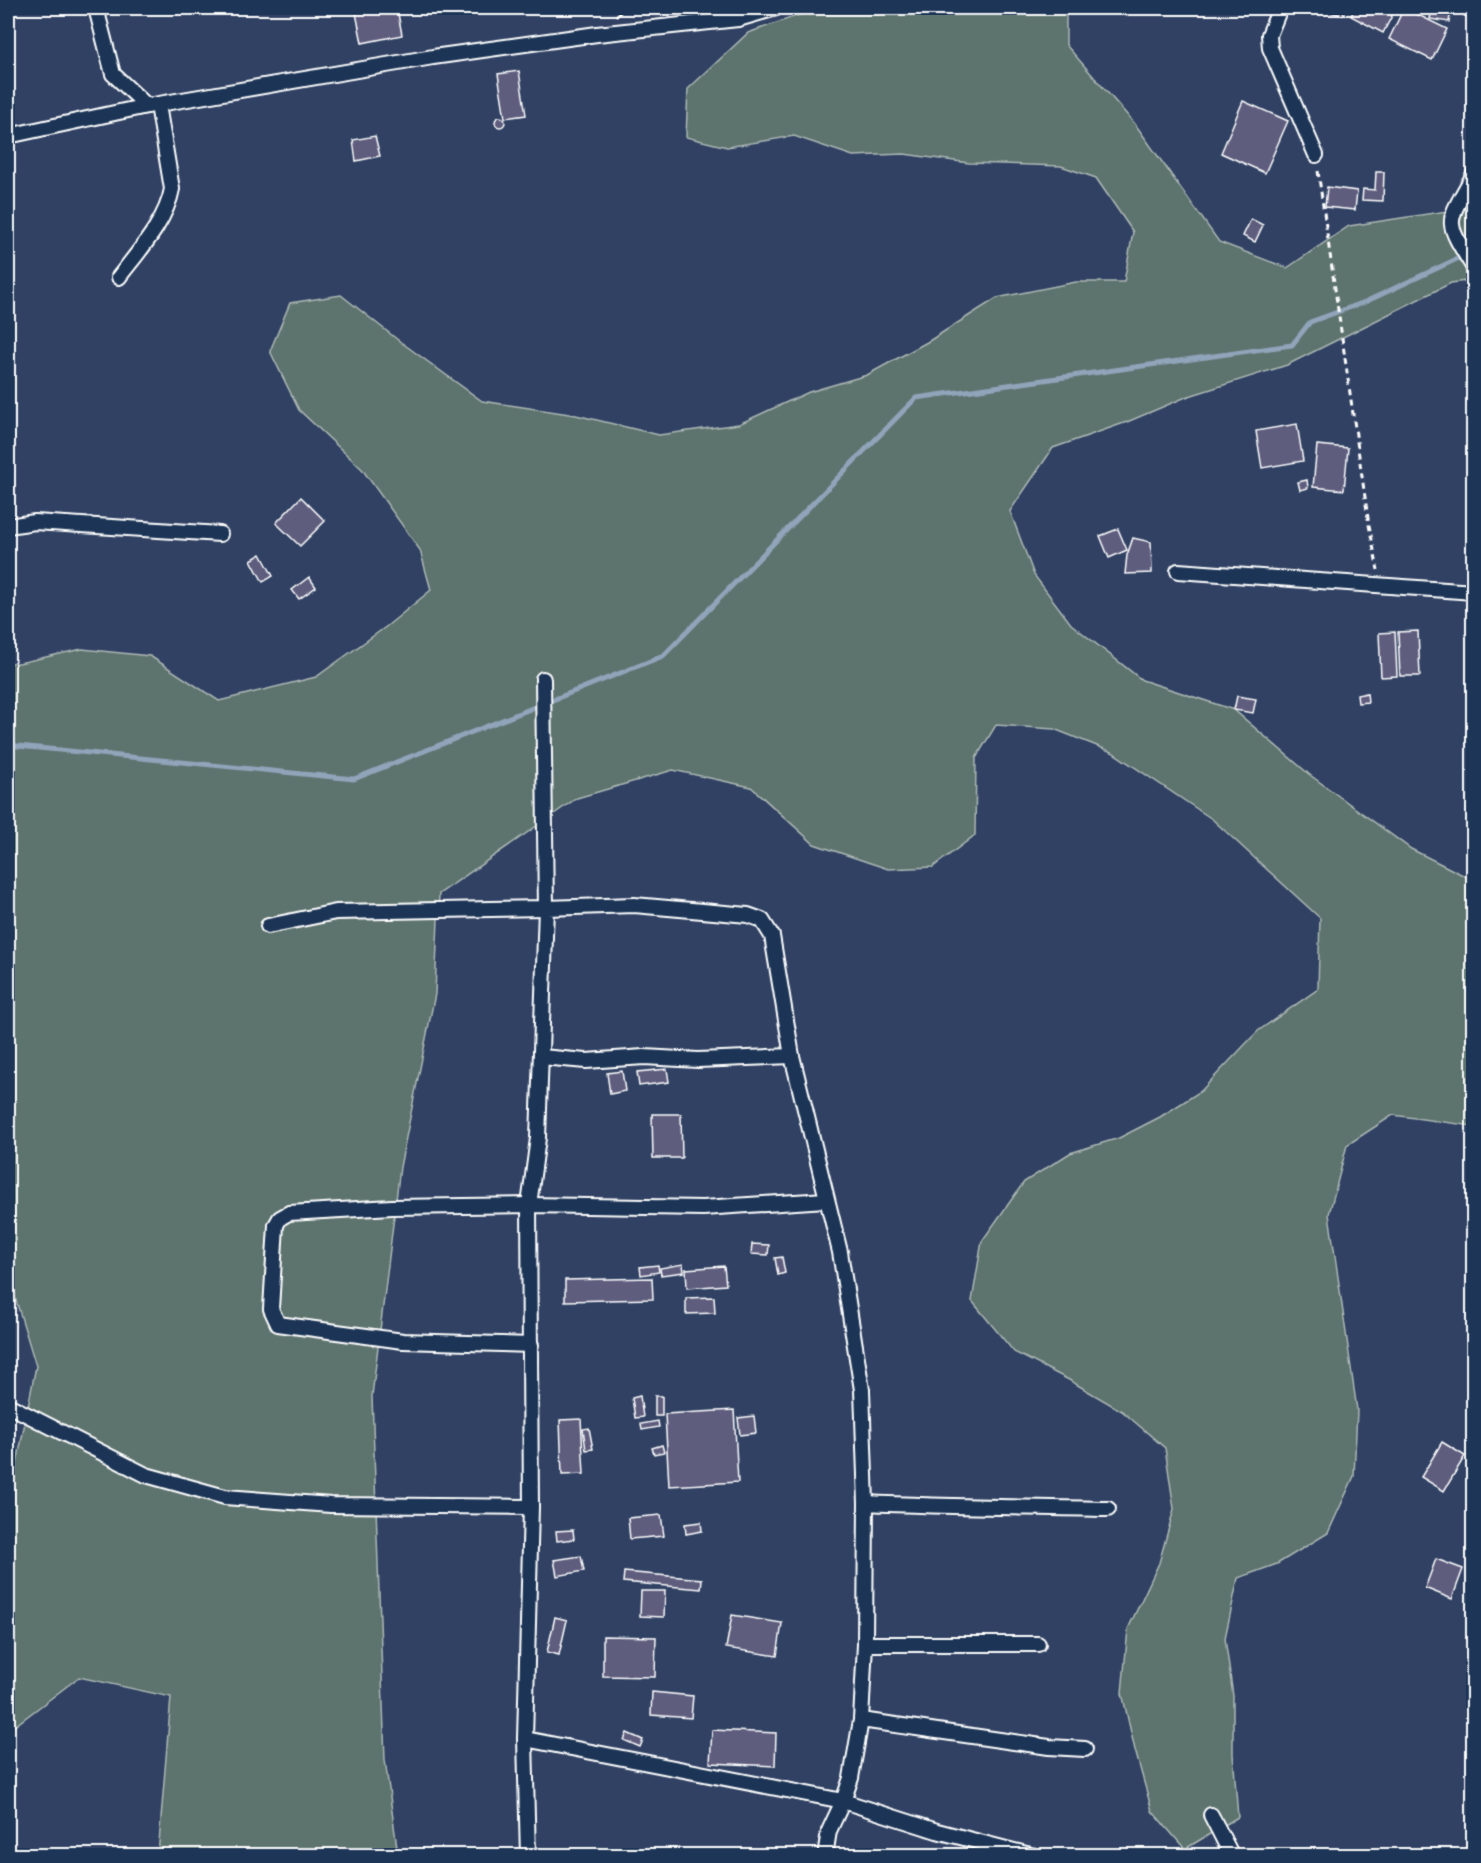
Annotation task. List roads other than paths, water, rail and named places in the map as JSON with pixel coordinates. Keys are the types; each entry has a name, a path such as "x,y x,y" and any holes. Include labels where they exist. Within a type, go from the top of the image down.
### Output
{"street":[{"path":"96,8 113,74 152,105 172,189 170,199 147,241 119,277"},
{"path":"8,135 152,105 433,57 597,34 738,19 776,8"},
{"path":"1280,8 1269,35 1270,48 1316,155"},
{"path":"1467,8 1473,11"},
{"path":"1473,174 1450,219 1450,228 1473,268"},
{"path":"8,526 35,522 220,534"},
{"path":"1178,571 1473,592"},
{"path":"528,1856 525,1739 531,1507 530,1205 538,1138 546,908 543,679"},
{"path":"268,926 336,912 634,905 748,915 762,920 772,936 792,1056 840,1252 862,1390 866,1503 866,1644 861,1720 852,1778 829,1831 825,1856"},
{"path":"541,1057 586,1061 644,1057 698,1060 792,1056"},
{"path":"531,1345 391,1340 278,1324 271,1308 276,1225 280,1218 289,1214 392,1207 530,1205 703,1208 826,1200"},
{"path":"8,1406 146,1475 225,1497 331,1505 531,1507"},
{"path":"866,1503 957,1508 1008,1506 1108,1509"},
{"path":"866,1644 1038,1644"},
{"path":"861,1720 1049,1747 1084,1749"},
{"path":"525,1739 843,1801 937,1831 1034,1856"},
{"path":"1211,1815 1232,1856"}],"waterway":[{"path":"8,745 354,779 663,656 916,398 1292,345 1310,322 1365,302 1474,251"}]}
